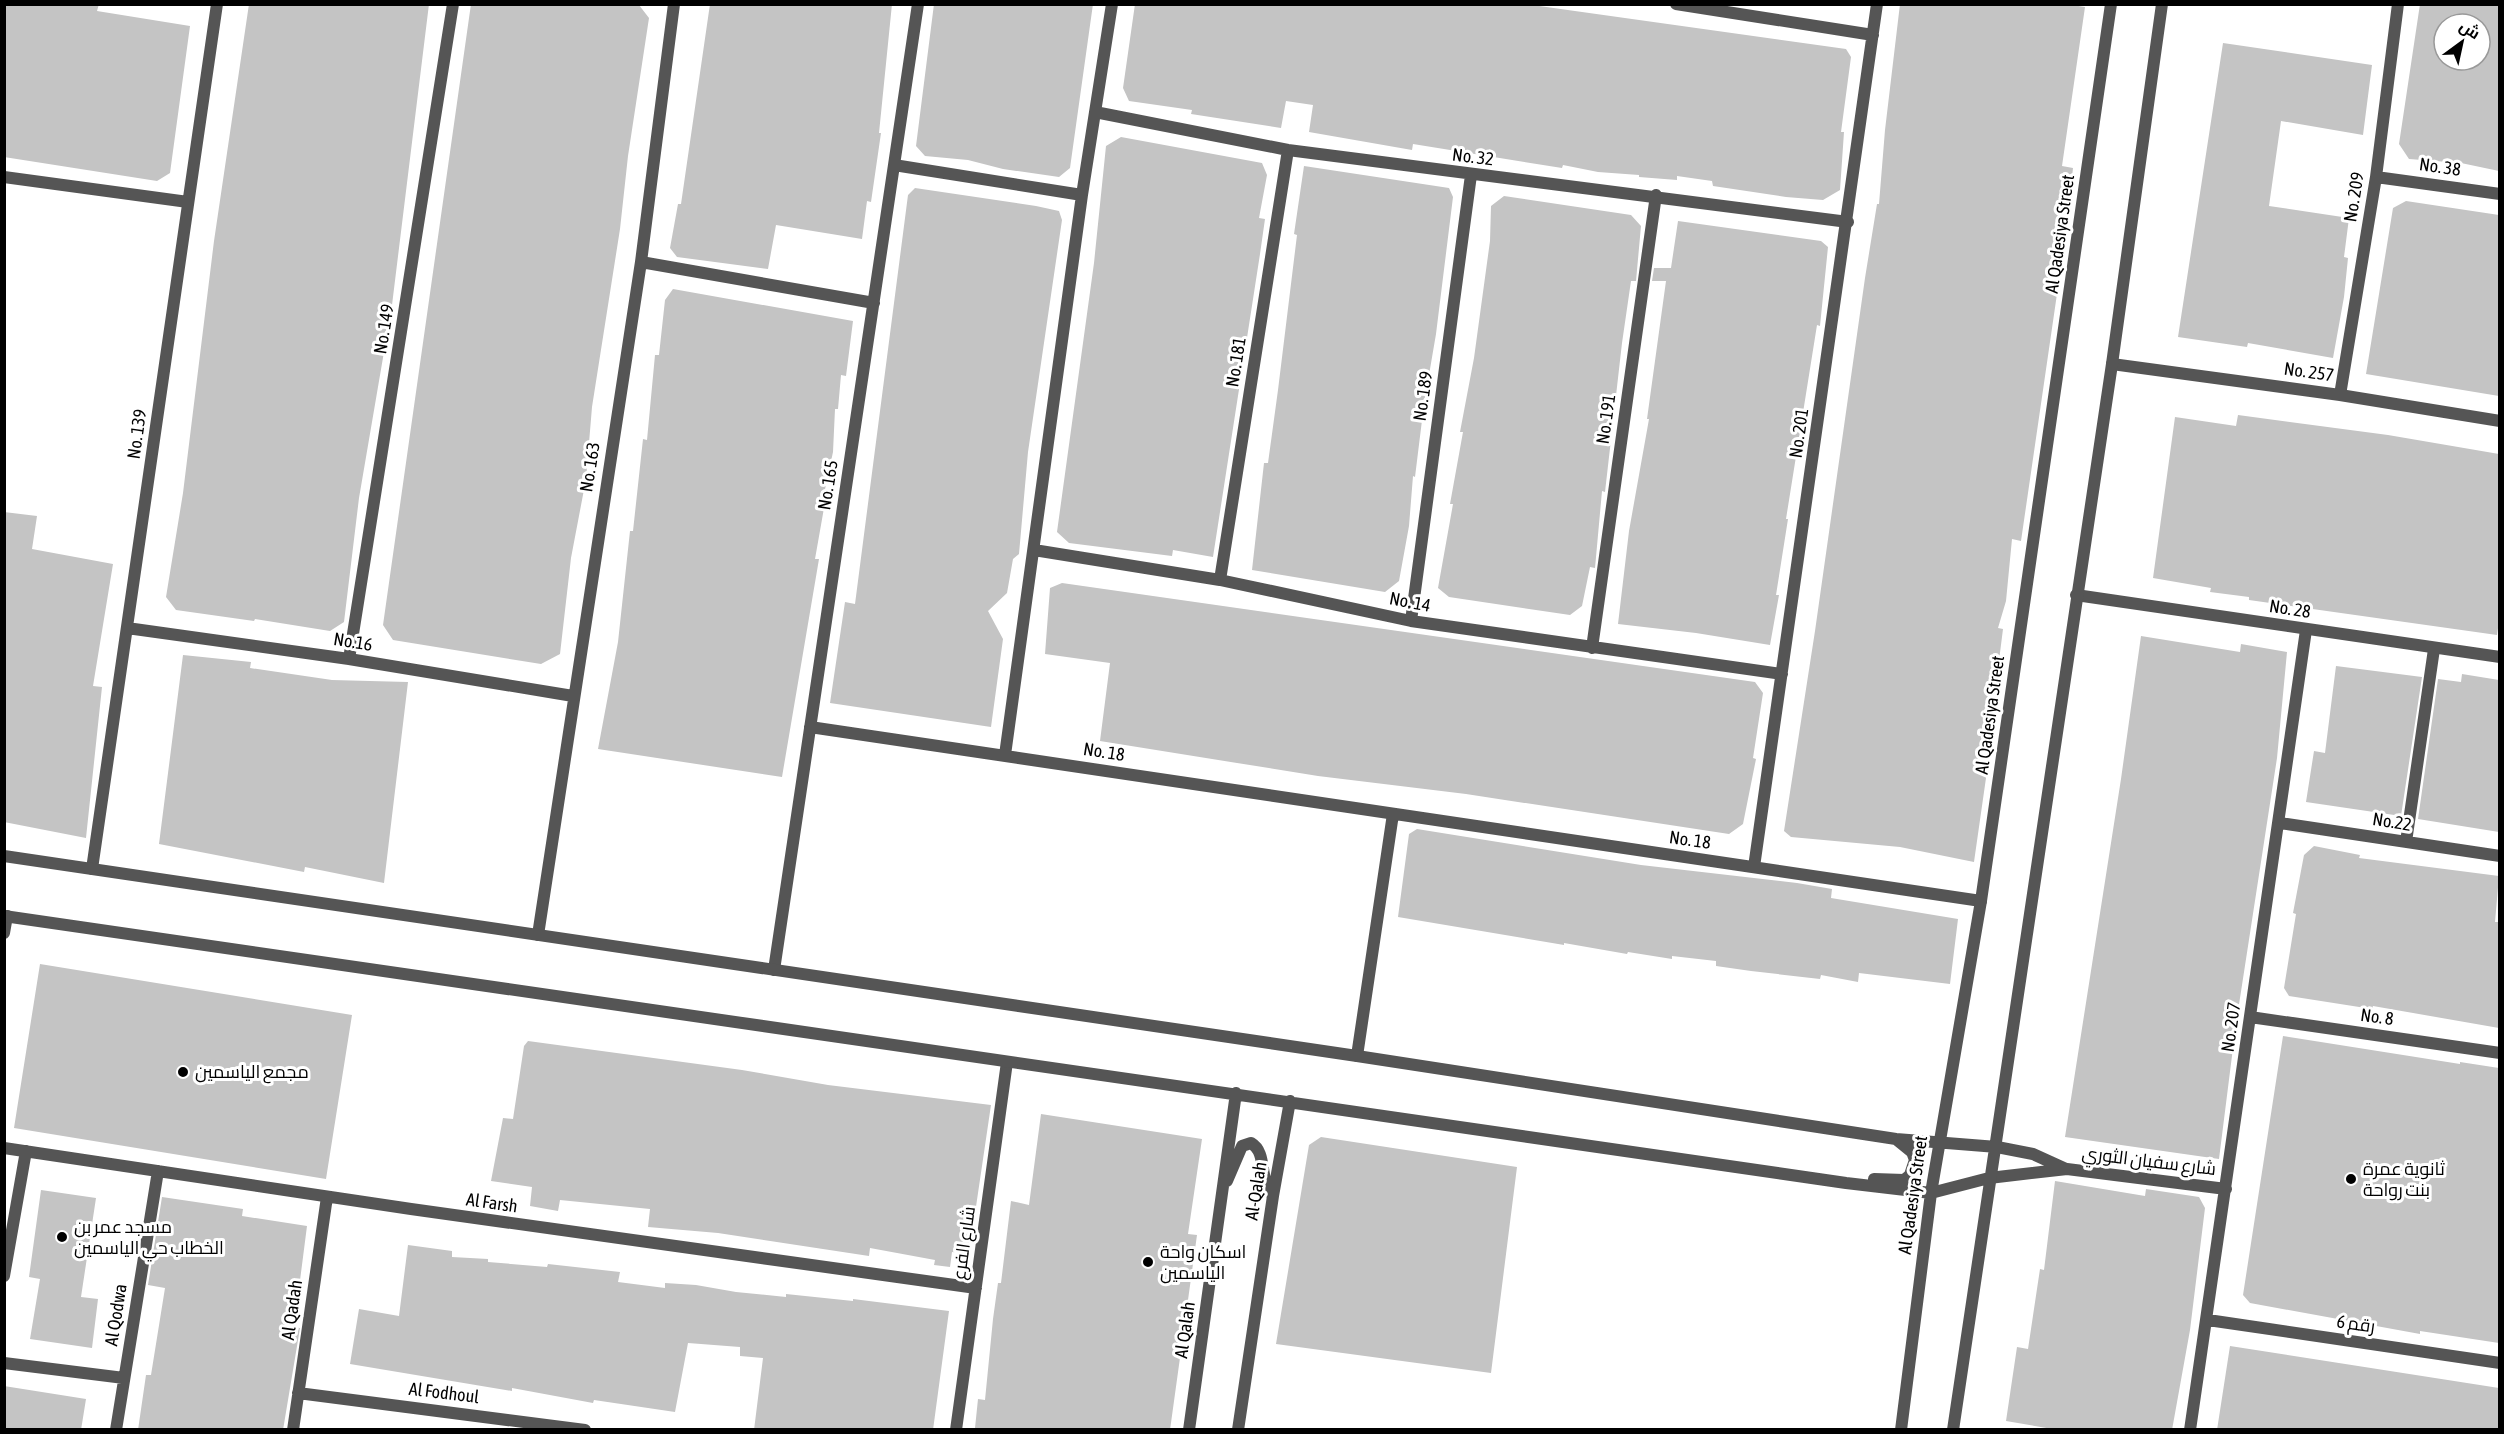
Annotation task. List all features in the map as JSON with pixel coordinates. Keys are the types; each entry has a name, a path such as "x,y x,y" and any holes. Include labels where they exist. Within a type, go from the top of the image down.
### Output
{"street":[{"name":"No. 139","path":"92,869 217,4"},
{"name":"No. 149","path":"350,659 453,4"},
{"name":"No. 163","path":"538,935 641,262 674,4"},
{"name":"No. 165","path":"774,970 918,4"},
{"path":"1005,755 1082,195 1112,4"},
{"path":"1676,4 1873,35"},
{"name":"No. 201","path":"1754,867 1848,222 1877,4"},
{"name":"Al Qadesiya Street","path":"1901,1430 1931,1193 1981,901 2111,4"},
{"path":"1953,1430 2112,364 2162,4"},
{"name":"No. 209","path":"2340,395 2376,177 2398,4"},
{"name":"No. 32","path":"1095,112 1288,150 1471,175 1656,195 1848,222"},
{"name":"No. 181","path":"1220,580 1288,150"},
{"path":"894,165 1082,195"},
{"name":"No. 189","path":"1411,621 1471,175"},
{"path":"4,177 189,202"},
{"name":"No. 38","path":"2376,177 2499,194"},
{"name":"No. 191","path":"1592,648 1656,195"},
{"path":"641,262 874,303"},
{"name":"No. 257","path":"2112,364 2340,395 2499,421"},
{"name":"No. 14","path":"1034,550 1220,580 1411,621 1782,674"},
{"name":"No. 28","path":"2076,595 2499,657"},
{"name":"No.16","path":"127,628 350,659 573,696"},
{"name":"No. 207","path":"2190,1430 2208,1320 2306,630"},
{"path":"2406,842 2434,649"},
{"name":"No. 18","path":"810,727 1981,901"},
{"path":"1357,1056 1394,814"},
{"name":"No.22","path":"2280,823 2499,856"},
{"name":"شارع سفيان الثوري","path":"4,856 1357,1056 1896,1139 1997,1147 2032,1154 2067,1169"},
{"path":"4,933 6,916 1846,1183 1931,1193"},
{"name":"No. 8","path":"2250,1017 2499,1053"},
{"name":"شارع الفرع","path":"956,1430 1007,1062"},
{"name":"Al Qalah","path":"1189,1430 1236,1093"},
{"name":"Al-Qalah","path":"1238,1430 1273,1196 1290,1101"},
{"path":"1846,1183 1904,1180 1910,1175 1915,1160 1912,1152 1896,1139"},
{"path":"1223,1187 1242,1146 1251,1143 1257,1146 1262,1155 1260,1165 1263,1181 1273,1196"},
{"name":"Al Farsh","path":"4,1148 327,1197 976,1288"},
{"path":"4,1276 26,1151"},
{"name":"شارع سفيان الثوري","path":"1931,1193 1989,1178 2067,1169 2226,1189"},
{"name":"Al Qodwa","path":"116,1430 158,1171"},
{"name":"Al Qadah","path":"293,1430 327,1197"},
{"name":"رقم 6","path":"2208,1320 2499,1363"},
{"path":"4,1363 124,1378"},
{"name":"Al Fodhoul","path":"298,1393 500,1424 585,1430"}],"building":[{"path":"4,4 99,4 97,11 190,26 170,173 157,181 4,157"},
{"path":"249,4 429,4 392,305 359,498 344,622 330,631 176,610 166,597 183,493 214,241"},
{"path":"471,4 635,4 639,5 649,18 628,156 620,229 592,407 586,479 571,558 560,654 541,664 393,640 383,625"},
{"path":"710,4 892,4 879,133 881,133 871,202 867,201 862,239 776,225 768,269 677,257 670,248 678,204 681,204"},
{"path":"934,4 1093,4 1070,168 1059,177 1003,169 968,160 925,156 916,146"},
{"path":"1135,4 1525,4 1846,49 1851,57 1841,132 1844,132 1840,190 1823,200 1786,197 1713,186 1712,181 1677,176 1677,180 1598,172 1563,165 1562,168 1413,144 1412,150 1309,132 1313,105 1286,101 1281,128 1191,114 1192,110 1129,101 1123,88"},
{"path":"1900,4 2065,4 2085,7 2062,166 2073,168 2065,239 2021,541 2012,539 2006,601 1998,628 2003,629 1993,708 1996,708 1974,862 1900,847 1791,837 1784,831 1865,278 1877,204 1879,204"},
{"path":"2420,4 2499,4 2499,171 2461,163 2409,159 2399,144"},
{"path":"2223,43 2372,65 2363,135 2281,121 2269,206 2349,218 2344,257 2348,258 2344,297 2333,358 2248,343 2247,347 2178,337"},
{"path":"1121,137 1262,163 1267,175 1259,218 1265,219 1213,557 1173,550 1172,556 1069,543 1057,532 1094,263 1106,146"},
{"path":"1304,166 1449,188 1453,197 1436,334 1415,477 1413,476 1409,526 1399,581 1385,592 1252,570 1264,463 1268,463 1278,390 1297,235 1294,234"},
{"path":"915,188 1059,211 1062,220 1028,452 1019,554 1013,559 1007,593 988,611 1003,639 991,727 830,703 845,602 855,604 908,195"},
{"path":"1504,196 1631,215 1641,226 1636,281 1631,281 1622,343 1605,492 1602,491 1595,568 1590,567 1582,606 1570,615 1449,597 1438,588 1453,504 1450,504 1463,432 1460,432 1474,358 1490,241 1491,206"},
{"path":"2406,201 2499,215 2499,396 2366,374 2393,208"},
{"path":"1678,221 1821,241 1828,247 1820,326 1817,325 1786,519 1788,519 1776,595 1779,595 1770,645 1618,624 1629,531 1649,419 1647,419 1666,281 1652,281 1654,268 1671,268"},
{"path":"673,289 853,321 846,376 841,375 838,409 835,409 833,452 821,508 824,508 815,559 819,559 782,777 598,749 618,642 643,439 647,440 655,355 659,355 665,300"},
{"path":"2238,415 2388,435 2499,454 2499,621 2497,635 2249,600 2249,597 2210,592 2211,588 2153,578 2175,417 2236,426"},
{"path":"4,512 37,516 32,549 113,564 93,686 102,687 86,838 4,822"},
{"path":"1062,583 1755,682 1763,693 1753,758 1756,759 1743,824 1729,834 1466,794 1318,776 1100,741 1110,663 1045,654 1050,588"},
{"path":"2141,636 2240,652 2241,644 2287,652 2277,758 2236,1024 2219,1159 2065,1137"},
{"path":"183,655 251,662 250,668 332,680 408,682 384,883 305,867 304,872 159,844"},
{"path":"2336,666 2422,677 2401,816 2306,802 2314,751 2325,753"},
{"path":"2462,674 2499,680 2499,832 2418,819 2438,679 2461,682"},
{"path":"1417,829 1641,865 1797,883 1832,889 1831,898 1958,919 1950,984 1859,973 1858,982 1821,975 1820,979 1751,971 1716,966 1716,961 1672,956 1672,959 1628,952 1627,954 1398,917 1409,834"},
{"path":"2314,846 2360,855 2359,858 2499,876 2495,922 2499,922 2499,1028 2373,1006 2372,1009 2289,996 2284,988 2296,914 2293,913 2304,855"},
{"name":"مجمع الياسمين","path":"40,964 352,1015 326,1179 14,1128"},
{"name":"ثانوية عمرة بنت رواحة","path":"2283,1036 2499,1068 2499,1343 2420,1331 2420,1334 2250,1303 2243,1295"},
{"path":"528,1041 742,1070 828,1085 991,1105 969,1254 952,1252 950,1267 934,1265 935,1260 870,1248 869,1256 718,1233 648,1227 650,1209 560,1200 558,1211 530,1206 532,1187 491,1181 503,1118 513,1119 524,1046"},
{"path":"1041,1114 1202,1139 1188,1234 1197,1235 1170,1430 975,1428 978,1399 985,1400 993,1319 998,1283 1001,1283 1011,1201 1029,1205"},
{"path":"1321,1137 1517,1167 1491,1373 1276,1344 1309,1145"},
{"path":"2055,1181 2145,1196 2146,1189 2199,1197 2205,1208 2190,1330 2172,1430 2058,1430 2006,1421 2017,1347 2028,1349 2040,1269 2044,1270"},
{"path":"41,1190 96,1198 81,1297 98,1299 92,1348 30,1339 40,1279 29,1277"},
{"path":"162,1197 243,1209 242,1216 307,1226 294,1327 300,1328 283,1430 138,1430 146,1375 151,1375 165,1288 148,1285"},
{"path":"408,1245 452,1251 452,1257 488,1259 488,1262 547,1267 548,1264 620,1272 618,1282 665,1288 665,1283 696,1285 736,1292 786,1297 786,1294 853,1301 853,1299 949,1311 933,1430 754,1430 763,1358 740,1356 740,1347 688,1343 675,1412 594,1400 593,1403 512,1388 512,1391 350,1364 359,1309 399,1316"},
{"path":"2230,1346 2499,1388 2499,1430 2217,1430"},
{"path":"4,1386 86,1399 81,1430 4,1430"}],"place":[{"name":"مجمع الياسمين","path":"183,1072"},
{"name":"ثانوية عمرة بنت رواحة","path":"2351,1179"},
{"name":"مسجد عمر بن الخطاب حي الياسمين","path":"62,1237"},
{"name":"اسكان واحة الياسمين","path":"1148,1262"}]}
